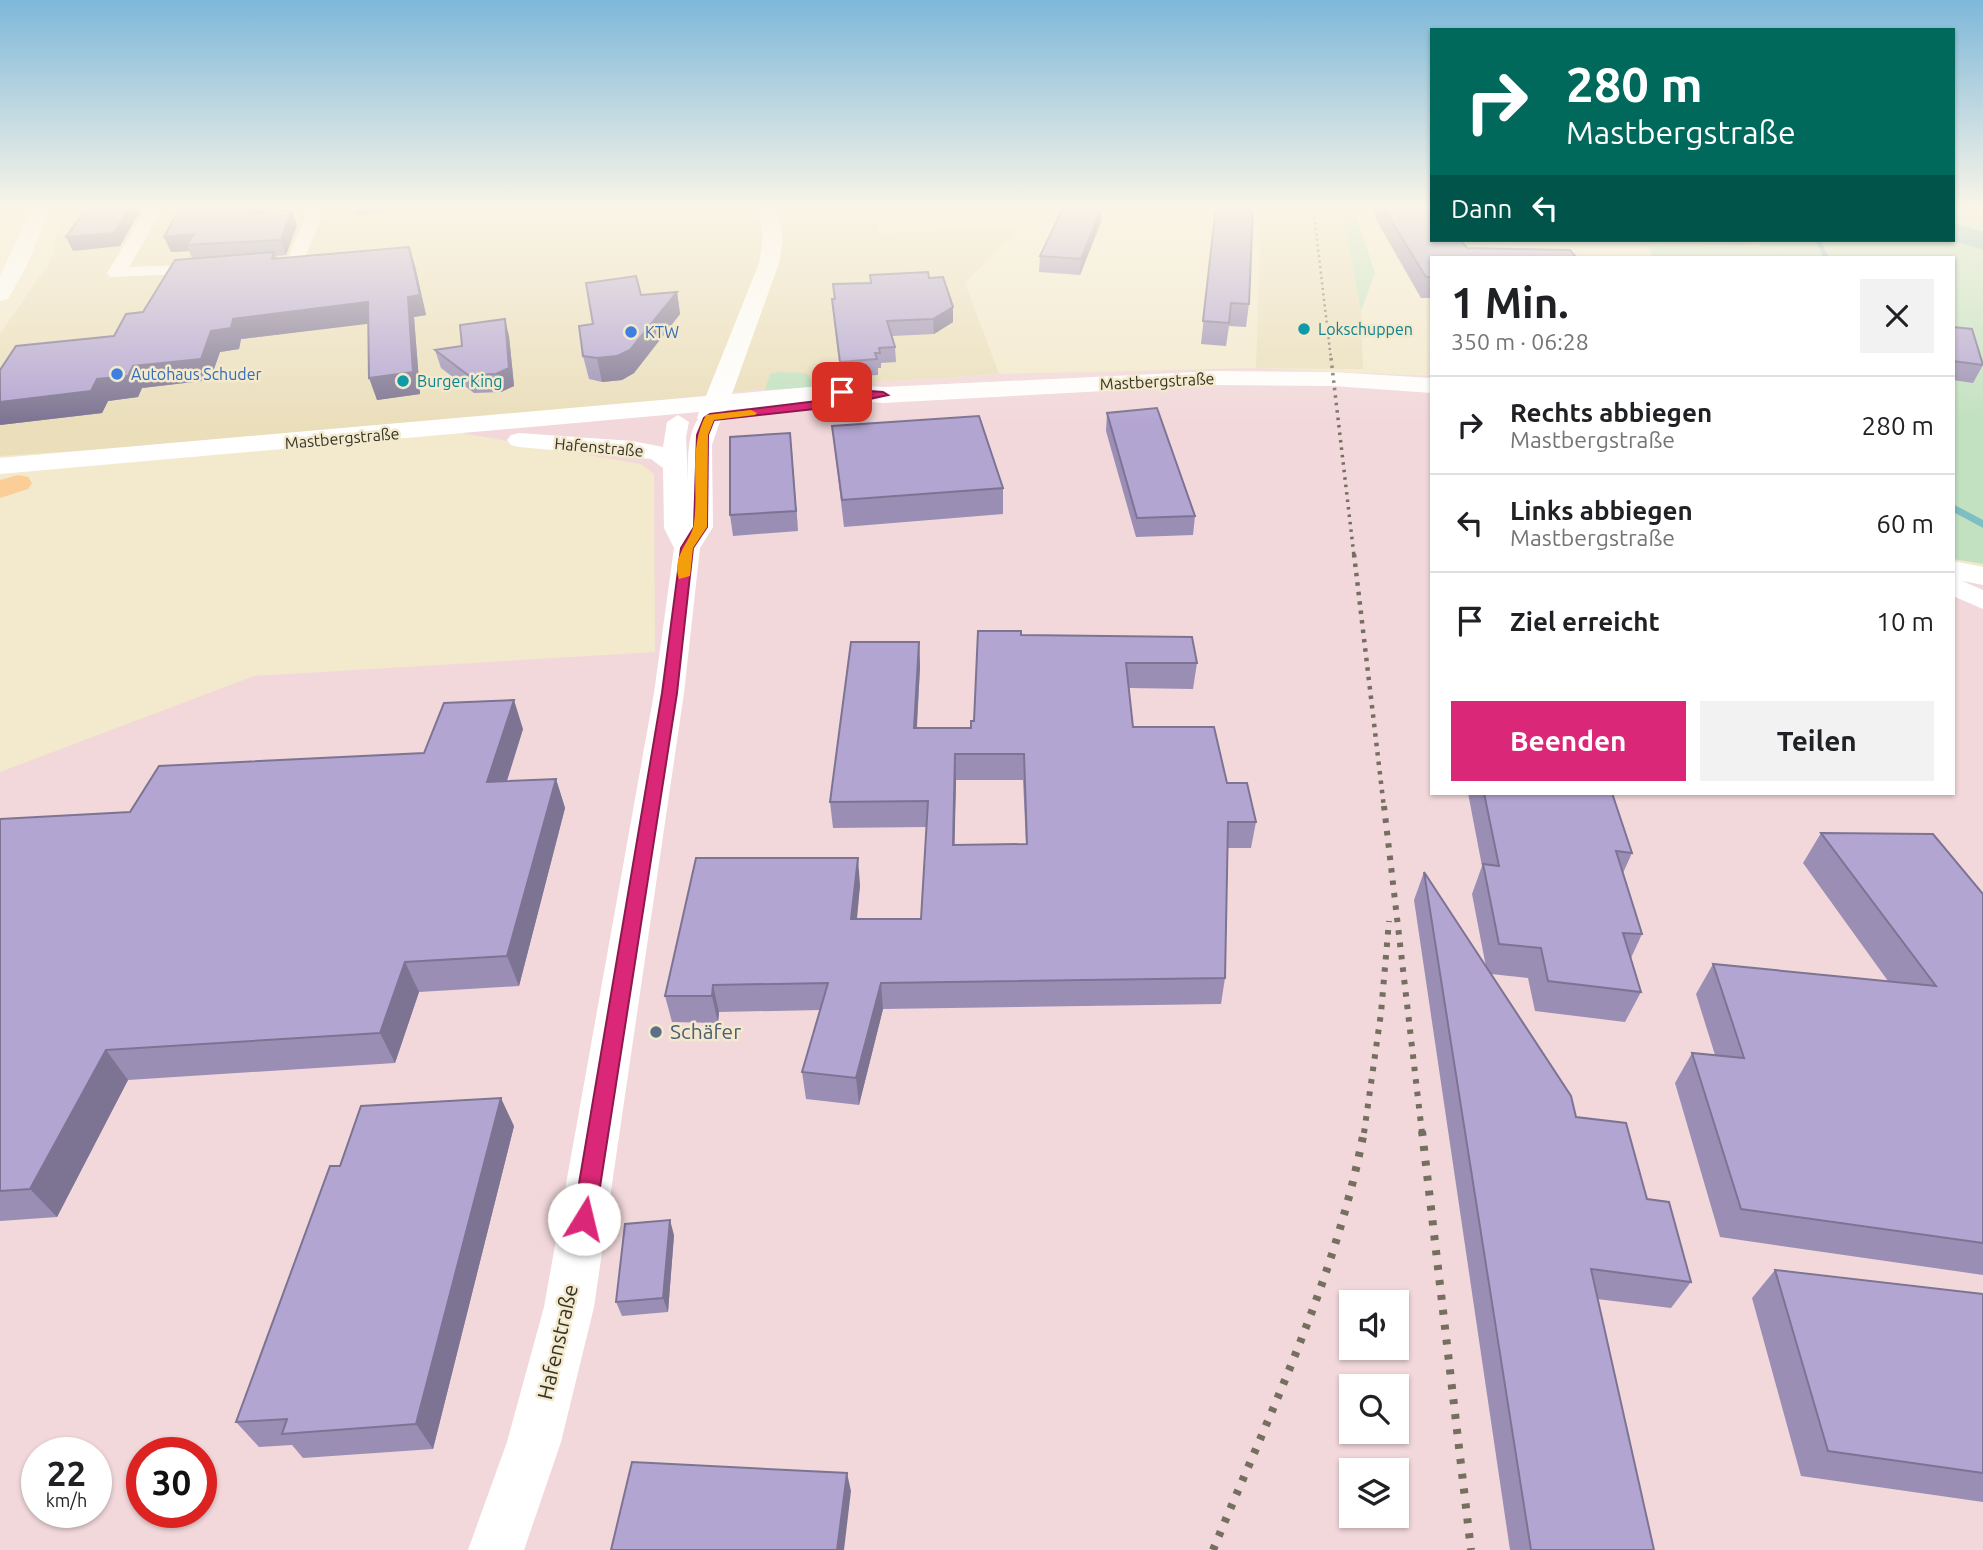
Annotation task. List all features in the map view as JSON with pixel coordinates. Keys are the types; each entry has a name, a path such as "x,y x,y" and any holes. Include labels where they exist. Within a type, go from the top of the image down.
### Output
{"main road":[{"path":"0,294 10,278"},
{"path":"713,409 762,278"},
{"path":"690,395 748,315"},
{"name":"Mastbergstraße","path":"5,481 429,430 690,395 713,409 833,404 883,395 1217,378 1333,379 1430,386"},
{"name":"Mastbergstraße","path":"5,481 278,464 519,440 690,395"},
{"path":"1955,570 1983,576"}],"street":[{"name":"Hafenstraße","path":"687,548 677,528 674,437 690,395"},
{"name":"Hafenstraße","path":"496,1550 534,1442 569,1307 669,693 687,548 701,527 700,445 713,409"},
{"name":"Hafenstraße","path":"519,440 632,447 658,453 676,466"},
{"path":"1955,585 1983,601"}],"shaded area":[{"path":"38,278 969,278 965,283 999,374 757,390 614,406 182,444 0,456 0,334"},
{"path":"1259,278 1355,278 1361,311 1363,369 1256,368"},
{"path":"1256,368 1430,376 1430,795 1955,795 1955,562 1983,577 1983,1550 0,1550 0,772 254,676 655,652 654,474 641,464 420,426 757,390 999,374"}],"green space":[{"path":"1355,278 1373,278 1361,311"},
{"path":"1955,278 1983,278 1983,564 1955,559"},
{"path":"806,373 821,387 765,390 770,374"}],"building":[{"path":"164,278 416,278 420,295 408,297 413,372 369,378 368,302 233,319 231,328 211,331 201,359 133,366 128,376 97,379 91,391 0,402 0,370 16,346 114,336 126,314 143,312"},
{"path":"637,278 641,295 677,292 630,350 617,356 597,358 583,356 579,326 593,324 586,283"},
{"path":"870,278 943,278 953,307 933,319 887,321 895,347 879,348 880,353 875,353 877,359 840,362 832,299 835,299 833,284 871,283"},
{"path":"1208,278 1250,278 1249,304 1231,303 1229,323 1203,321"},
{"path":"505,319 509,368 496,374 468,375 435,350 462,346 460,325"},
{"path":"1955,327 1972,329 1983,365 1955,361"},
{"path":"1157,408 1195,516 1137,518 1107,413"},
{"path":"979,416 1003,488 842,500 832,426"},
{"path":"790,433 796,511 730,515 730,437"},
{"path":"978,631 1021,631 1021,635 1192,637 1197,663 1126,663 1133,727 1214,727 1227,783 1247,783 1256,822 1228,822 1225,978 881,983 856,1078 802,1072 828,983 713,985 712,996 665,996 696,858 858,858 851,919 921,919 928,801 830,802 851,642 919,642 914,728 971,728 971,721 974,721","holes":["955,754 1024,754 1027,844 953,845"]},
{"path":"514,700 487,782 556,779 507,956 405,962 380,1033 106,1050 30,1189 0,1191 0,819 130,812 159,766 424,753 444,703"},
{"path":"1484,795 1613,795 1632,853 1616,851 1642,934 1623,933 1641,992 1548,981 1541,948 1499,944 1483,864 1499,866"},
{"path":"1821,833 1933,834 1983,894 1983,1243 1741,1209 1692,1053 1744,1058 1713,964 1936,986"},
{"path":"1424,872 1571,1096 1576,1117 1626,1123 1647,1199 1669,1202 1691,1282 1591,1269 1654,1550 1531,1550"},
{"path":"501,1098 416,1424 282,1434 287,1419 236,1422 330,1166 340,1166 361,1106"},
{"path":"670,1220 663,1298 616,1302 625,1224"},
{"path":"1775,1270 1983,1294 1983,1473 1828,1451"},
{"path":"632,1462 847,1473 837,1550 611,1550"}],"waterway":[{"path":"1955,509 1983,524"}],"railway":[{"path":"1322,278 1331,359"},
{"path":"1331,358 1354,556"},
{"path":"1354,554 1384,808"},
{"path":"1384,806 1422,1133"},
{"path":"1364,1133 1381,1013 1389,921"},
{"path":"1213,1550 1319,1292 1337,1240 1364,1131"},
{"path":"1422,1131 1471,1550"}],"slow traffic":[{"path":"684,576 687,548 701,527 702,435 710,418 751,413"}],"place":[{"name":"Lokschuppen","path":"1304,329"},
{"name":"KTW","path":"631,332"},
{"name":"Autohaus Schuder","path":"117,374"},
{"name":"Burger King","path":"403,381"},
{"name":"Schäfer","path":"656,1032"}],"route":[{"path":"584,1219 669,693 687,548 701,527 702,435 710,418 833,404 883,395 842,392"}]}
